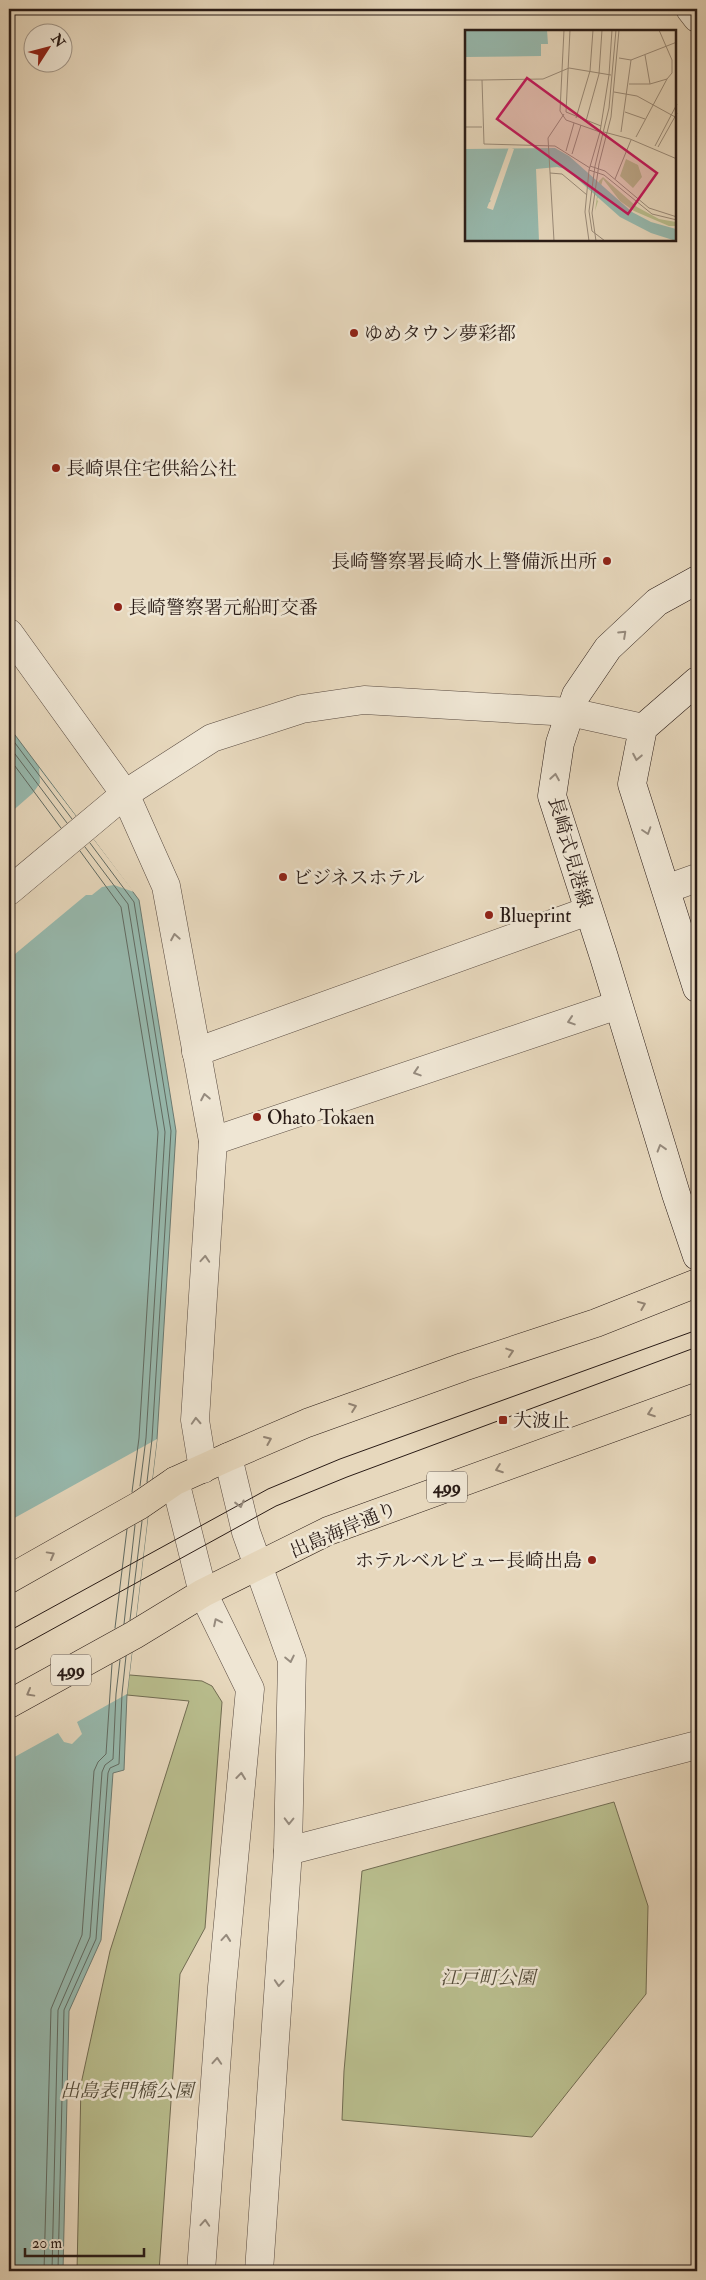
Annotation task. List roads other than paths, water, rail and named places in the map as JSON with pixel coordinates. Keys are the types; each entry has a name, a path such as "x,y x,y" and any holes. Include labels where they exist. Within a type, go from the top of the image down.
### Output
{"highway":[{"path":"9,1579 150,1498 175,1481 307,1423 463,1367 596,1323 697,1283"},
{"name":"出島海岸通り","path":"9,1704 134,1635 203,1594 328,1531 697,1397"}],"street":[{"path":"690,9 697,18"},
{"name":"長崎式見港線","path":"697,580 657,602 608,648 576,695 560,743 552,796 697,1256"},
{"path":"9,634 125,794 166,886 213,1140 195,1420 203,1469"},
{"path":"697,681 643,728 632,784 697,988"},
{"path":"9,891 125,794 212,738 302,709 364,700 570,712 643,728"},
{"path":"666,889 697,878"},
{"path":"196,1052 588,911"},
{"path":"213,1140 618,1005"},
{"path":"228,1457 246,1532 292,1660 288,1851 259,2271"},
{"path":"175,1481 203,1594 250,1689 224,1959 201,2271"},
{"path":"288,1851 697,1745"}],"water":[{"path":"9,727 139,900 176,1131 157,1439 127,1694 124,1770 113,1773 101,1940 69,2011 63,2271 9,2271"}],"tram line":[{"path":"9,1631 268,1489 340,1459 697,1330"},
{"path":"9,1653 276,1506 347,1477 697,1347"}],"place":[{"name":"ゆめタウン夢彩都","path":"354,333"},
{"name":"長崎県住宅供給公社","path":"56,468"},
{"name":"長崎警察署長崎水上警備派出所","path":"607,561"},
{"name":"長崎警察署元船町交番","path":"118,607"},
{"name":"ビジネスホテル","path":"283,877"},
{"name":"Blueprint","path":"489,915"},
{"name":"Ohato Tokaen","path":"257,1117"},
{"name":"大波止","path":"503,1420"},
{"name":"ホテルベルビュー長崎出島","path":"592,1560"}],"park label":[{"name":"江戸町公園","path":"488,1977"},
{"name":"出島表門橋公園","path":"127,2090"}]}
